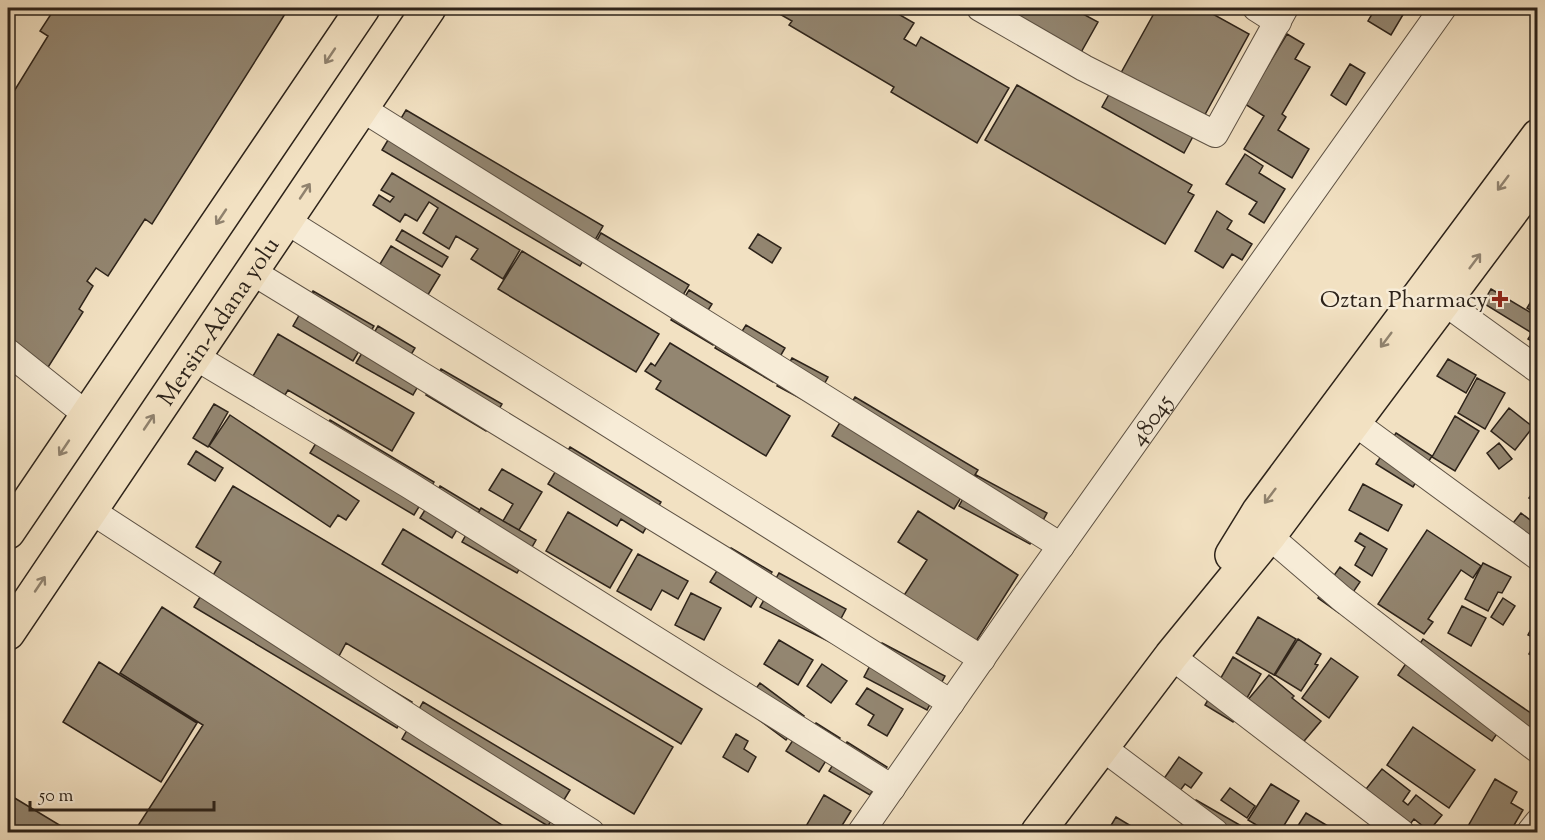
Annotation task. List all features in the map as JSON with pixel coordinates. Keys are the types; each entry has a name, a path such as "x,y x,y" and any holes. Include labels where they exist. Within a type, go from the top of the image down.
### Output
{"main road":[{"path":"8,532 363,8"},
{"name":"Mersin-Adana yolu","path":"8,633 429,8"},
{"path":"1170,656 1259,511 1538,136"},
{"path":"1038,832 1170,656 1269,536 1534,186"}],"street":[{"path":"980,8 1084,68 1215,134 1281,15 1257,8"},
{"name":"48045","path":"861,832 1443,8"},
{"path":"361,108 1061,546"},
{"path":"285,220 982,659"},
{"path":"251,271 727,562 951,703"},
{"path":"1444,302 1538,370"},
{"path":"8,352 87,414"},
{"path":"194,356 410,485 892,788"},
{"path":"1355,423 1538,557"},
{"path":"90,510 432,732 591,832"},
{"path":"1269,536 1341,598 1538,750"},
{"path":"1170,656 1401,832"},
{"path":"1102,748 1215,832"},
{"path":"1530,832 1538,822"}],"building":[{"path":"55,8 274,8 285,14 152,224 145,219 108,276 96,268 87,281 93,286 79,309 83,312 40,380 8,359 8,101 48,36 40,31"},
{"path":"769,8 888,8 914,23 904,39 916,46 921,37 1009,88 977,143 891,92 894,87 789,25 792,21"},
{"path":"1018,8 1072,8 1098,22 1070,72 1003,34"},
{"path":"1157,8 1202,8 1249,34 1184,153 1102,107"},
{"path":"1360,8 1407,8 1391,35 1368,21 1372,14"},
{"path":"1287,34 1304,44 1295,59 1310,67 1282,114 1286,117 1278,130 1309,149 1292,178 1244,149 1264,116 1245,104"},
{"path":"1350,64 1365,73 1346,105 1331,95"},
{"path":"1017,85 1192,185 1188,192 1194,195 1165,244 985,140"},
{"path":"406,110 603,226 580,266 382,150"},
{"path":"1245,154 1263,166 1259,173 1285,189 1264,223 1249,214 1257,202 1226,184"},
{"path":"392,173 520,250 503,279 471,259 478,249 456,236 449,249 423,233 438,208 429,202 417,221 405,214 400,222 373,205 379,195 390,202 394,197 381,190"},
{"path":"1217,211 1232,221 1227,229 1252,244 1242,260 1232,254 1223,268 1195,251"},
{"path":"402,230 448,257 442,267 396,240"},
{"path":"601,233 689,285 673,312 585,262"},
{"path":"758,234 781,248 772,263 749,248"},
{"path":"391,246 440,275 426,298 377,269"},
{"path":"522,251 659,334 636,372 498,289"},
{"path":"1491,289 1538,317 1538,345 1528,339 1532,333 1483,303"},
{"path":"689,290 712,304 705,315 725,328 713,345 671,320"},
{"path":"1538,290 1538,315 1527,308"},
{"path":"313,291 374,326 353,361 293,326"},
{"path":"729,325 741,333 746,325 785,348 774,367 780,370 773,382 715,348"},
{"path":"378,326 415,348 403,368 422,379 413,395 356,363"},
{"path":"278,334 414,413 392,451 288,390 285,395 253,376"},
{"path":"670,343 790,416 766,456 656,389 661,381 645,371 651,363 655,366"},
{"path":"792,358 828,377 813,405 777,386"},
{"path":"1448,359 1476,375 1466,393 1437,376"},
{"path":"441,369 502,404 486,431 426,395"},
{"path":"1477,378 1505,393 1485,429 1458,413"},
{"path":"855,397 978,470 954,509 832,436"},
{"path":"214,404 228,412 208,447 193,438"},
{"path":"1509,408 1533,427 1515,450 1491,431"},
{"path":"230,415 359,501 346,520 338,515 330,527 209,446"},
{"path":"1455,416 1479,431 1455,471 1432,457"},
{"path":"330,420 434,482 414,515 310,453"},
{"path":"1396,433 1432,456 1413,487 1376,464"},
{"path":"1499,443 1512,459 1499,469 1487,453"},
{"path":"570,447 661,502 643,533 621,519 617,526 548,484"},
{"path":"196,451 223,468 215,481 188,464"},
{"path":"502,469 542,492 519,530 503,521 513,504 489,490"},
{"path":"976,475 1047,513 1030,544 959,506"},
{"path":"1363,484 1402,505 1388,531 1349,510"},
{"path":"1538,485 1538,503 1529,498"},
{"path":"233,486 673,747 634,814 346,643 338,658 412,702 397,728 194,607 221,562 196,547"},
{"path":"440,486 480,510 472,523 464,518 452,538 420,518"},
{"path":"481,508 536,540 517,573 462,542"},
{"path":"918,511 1018,575 973,646 901,600 927,560 898,542"},
{"path":"568,512 632,550 610,588 546,551"},
{"path":"1521,513 1538,526 1538,547 1498,542"},
{"path":"403,529 702,709 681,744 382,564"},
{"path":"1427,530 1481,566 1473,578 1461,570 1428,619 1433,622 1424,634 1378,604"},
{"path":"1360,533 1387,549 1372,576 1355,565 1365,547 1355,541"},
{"path":"731,548 772,572 751,607 710,582"},
{"path":"638,554 688,581 678,599 662,590 651,610 617,591"},
{"path":"1483,563 1511,577 1502,593 1498,592 1488,611 1465,599"},
{"path":"1340,567 1360,582 1339,613 1318,598"},
{"path":"779,573 846,609 837,626 842,648 760,607"},
{"path":"691,593 721,608 704,640 675,625"},
{"path":"1503,598 1515,606 1503,625 1491,617"},
{"path":"1462,606 1486,618 1471,646 1448,633"},
{"path":"162,607 513,832 134,832 203,725 120,673"},
{"path":"1538,616 1538,659 1529,654 1537,639 1528,635"},
{"path":"1258,617 1296,639 1274,675 1236,653"},
{"path":"1298,639 1321,654 1315,664 1318,665 1301,691 1275,675"},
{"path":"1423,639 1538,718 1538,759 1498,732 1492,741 1398,675"},
{"path":"779,640 813,660 798,685 764,664"},
{"path":"882,643 945,676 927,710 864,677"},
{"path":"1233,657 1261,674 1233,722 1205,705"},
{"path":"1331,658 1358,677 1329,718 1302,698"},
{"path":"99,662 197,723 161,782 63,722"},
{"path":"822,664 847,681 831,703 807,686"},
{"path":"1269,675 1294,696 1292,698 1321,721 1294,753 1240,709"},
{"path":"760,683 804,716 786,740 742,707"},
{"path":"867,688 903,709 887,736 868,725 874,715 856,704"},
{"path":"423,702 570,790 548,826 402,739"},
{"path":"816,723 840,738 819,772 786,751 800,729 809,735"},
{"path":"1413,727 1475,770 1449,808 1387,765"},
{"path":"736,734 748,741 744,749 756,757 748,772 723,757"},
{"path":"847,742 887,767 870,795 829,771"},
{"path":"1179,757 1202,773 1191,788 1185,784 1179,792 1154,793"},
{"path":"1382,769 1410,791 1403,801 1408,805 1416,795 1442,815 1429,831 1414,819 1404,832 1358,799"},
{"path":"1495,779 1517,792 1511,803 1523,810 1510,832 1475,832 1467,828"},
{"path":"1271,784 1299,801 1280,832 1268,832 1248,820"},
{"path":"1230,788 1255,806 1247,818 1221,800"},
{"path":"8,794 71,832 20,832 8,825"},
{"path":"824,795 851,811 838,832 812,832 805,828"},
{"path":"1196,800 1252,832 1198,832 1182,824"},
{"path":"1306,813 1338,832 1294,832"},
{"path":"1116,817 1141,832 1107,832"}],"place":[{"name":"Oztan Pharmacy","path":"1500,299"}]}
